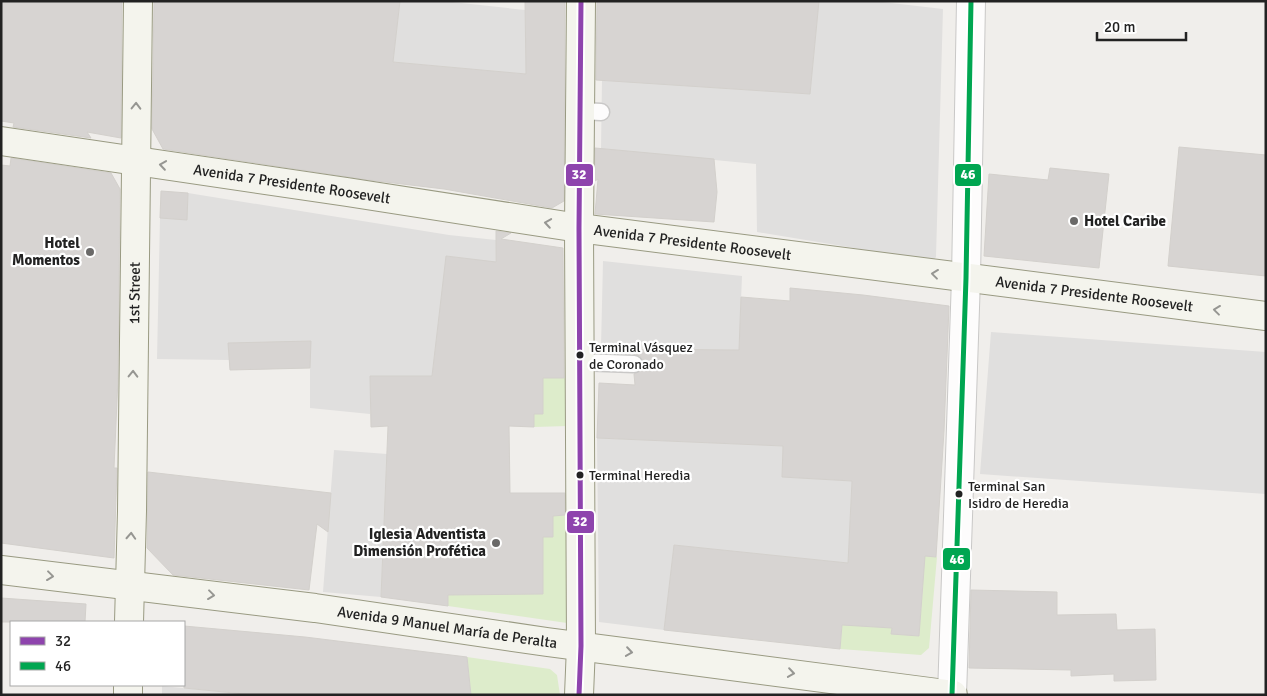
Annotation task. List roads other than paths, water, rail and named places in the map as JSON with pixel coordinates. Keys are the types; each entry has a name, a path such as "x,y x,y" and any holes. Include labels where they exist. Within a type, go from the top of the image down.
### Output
{"street":[{"name":"1st Street","path":"129,621 138,1"},
{"path":"579,695 581,646 579,228 591,111 581,1"},
{"path":"952,695 966,278 971,1"},
{"name":"Avenida 7 Presidente Roosevelt","path":"1,141 579,228 828,252 966,278 1266,316"},
{"name":"Avenida 9 Manuel María de Peralta","path":"1,570 315,608 581,646 952,695"}],"lane":[{"path":"580,362 634,364"}],"place":[{"name":"Hotel Caribe","path":"1074,221"},
{"name":"Hotel Momentos","path":"90,252"},
{"name":"Terminal Vásquez de Coronado","path":"580,355"},
{"name":"Terminal Heredia","path":"580,475"},
{"name":"Terminal San Isidro de Heredia","path":"959,494"},
{"name":"Iglesia Adventista Dimensión Profética","path":"496,543"}]}
